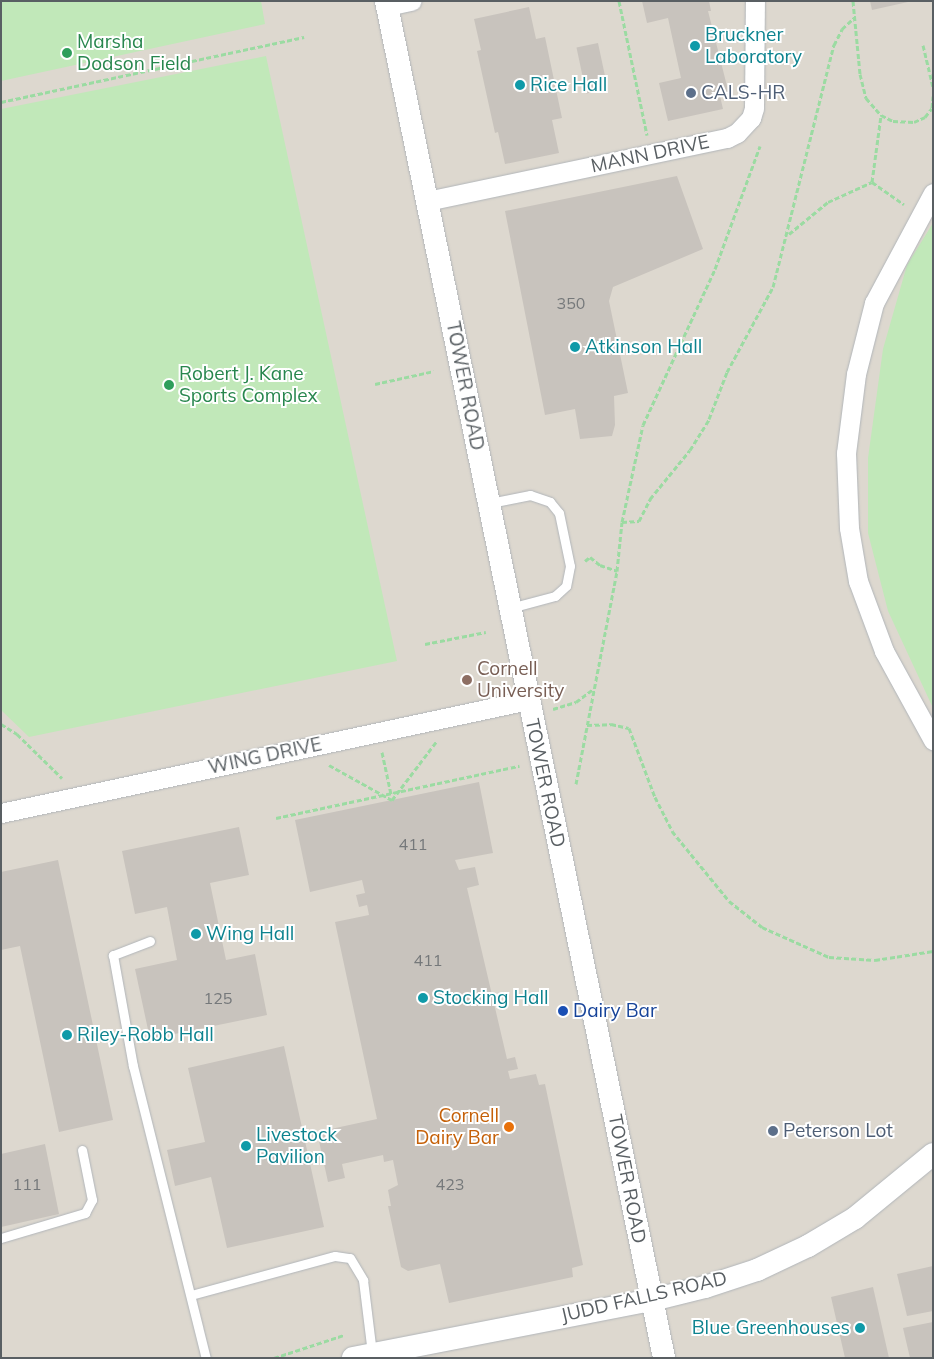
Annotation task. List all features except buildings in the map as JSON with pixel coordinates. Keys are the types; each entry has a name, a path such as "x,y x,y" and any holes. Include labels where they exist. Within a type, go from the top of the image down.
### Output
{"street":[{"path":"386,4 411,1"},
{"name":"MANN DRIVE","path":"427,201 726,138 737,133 751,118 755,95 755,1"},
{"name":"TOWER ROAD","path":"386,4 664,1358"},
{"path":"933,193 874,303 856,374 846,453 846,485 849,528 858,581 884,651 933,740"},
{"name":"WING DRIVE","path":"1,813 528,700"},
{"name":"JUDD FALLS ROAD","path":"362,1355 652,1300 706,1287 757,1270 808,1246 855,1218 933,1154"}],"lane":[{"path":"488,504 530,495 550,502 559,513 570,566 566,586 555,596 510,608"},
{"path":"150,941 113,955 133,1066 206,1358"},
{"path":"1,1238 85,1213 92,1200 82,1150"},
{"path":"191,1295 335,1256 350,1258 362,1280 362,1355"}],"path":[{"path":"618,1 659,152"},
{"path":"853,1 866,98 881,115 893,121 914,122 925,118 932,108 933,96"},
{"path":"622,522 639,521 650,499 690,450 709,419 727,372 773,287 789,234 834,45 842,29 854,18"},
{"path":"1,102 304,37"},
{"path":"923,45 933,87"},
{"path":"872,182 881,115"},
{"path":"576,784 616,571 622,522 643,425 715,269 760,146"},
{"path":"789,234 828,202 872,182"},
{"path":"872,182 908,207"},
{"path":"375,384 434,371"},
{"path":"570,566 579,566 590,557 600,565 616,571"},
{"path":"426,644 486,632"},
{"path":"548,711 576,702 594,688"},
{"path":"1,724 17,734 80,796"},
{"path":"588,725 611,724 628,728 655,797 672,831 729,901 762,927 829,957 875,960 933,951"},
{"path":"392,800 440,735"},
{"path":"381,747 392,800"},
{"path":"321,761 392,800"},
{"path":"276,818 519,766"}],"shaded area":[{"name":"Cornell University","path":"1,1 933,1 933,1358 1,1358"}],"green space":[{"name":"Marsha Dodson Field","path":"1,1 261,1 265,24 1,81"},
{"name":"Robert J. Kane Sports Complex","path":"266,56 397,661 29,737 1,710 1,109"},
{"path":"933,223 933,708 888,611 868,533 868,458 883,349 907,265"}],"place":[{"name":"Bruckner Laboratory","path":"695,46"},
{"name":"Marsha Dodson Field","path":"67,53"},
{"name":"Rice Hall","path":"520,85"},
{"name":"CALS-HR","path":"691,93"},
{"name":"Atkinson Hall","path":"575,347"},
{"name":"Robert J. Kane Sports Complex","path":"169,385"},
{"name":"Cornell University","path":"467,680"},
{"name":"Wing Hall","path":"196,934"},
{"name":"Stocking Hall","path":"423,998"},
{"name":"Dairy Bar","path":"563,1011"},
{"name":"Riley-Robb Hall","path":"67,1035"},
{"name":"Cornell Dairy Bar","path":"509,1127"},
{"name":"Peterson Lot","path":"773,1131"},
{"name":"Livestock Pavilion","path":"246,1146"},
{"name":"Blue Greenhouses","path":"860,1328"}]}
